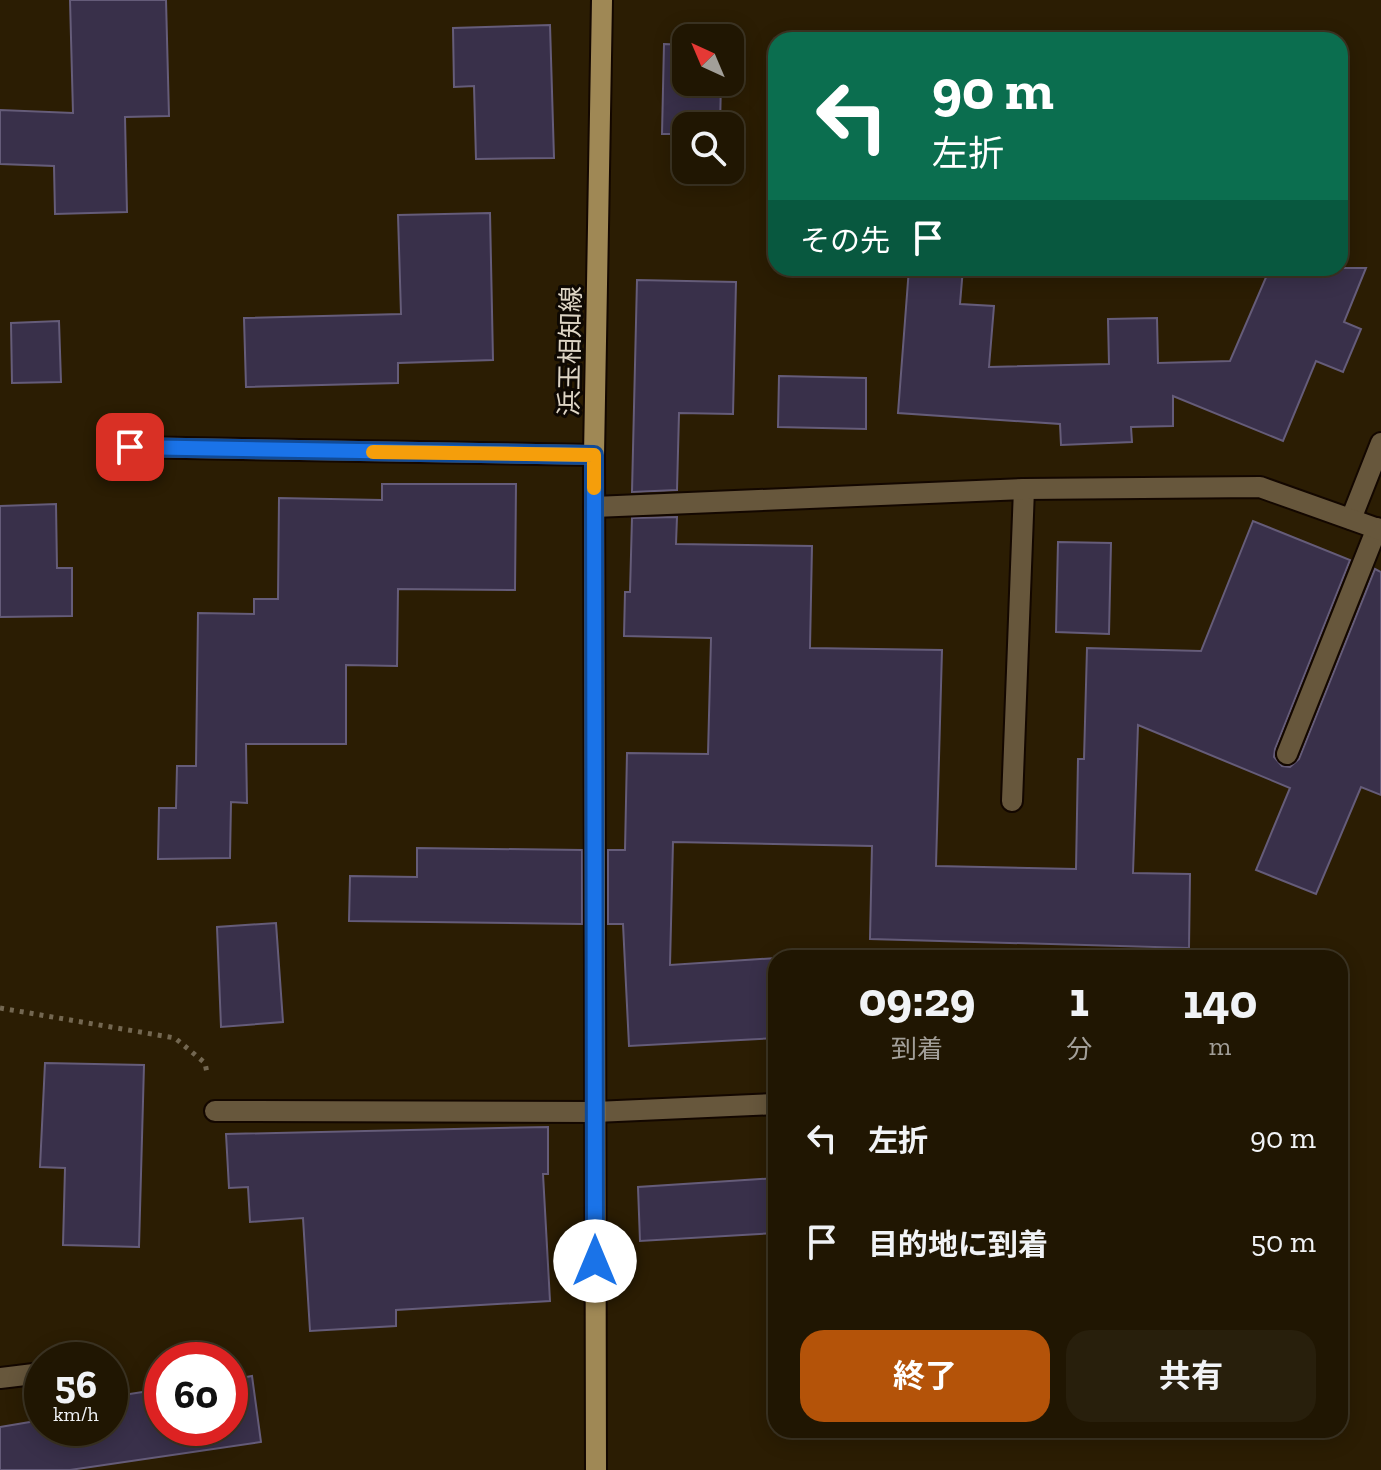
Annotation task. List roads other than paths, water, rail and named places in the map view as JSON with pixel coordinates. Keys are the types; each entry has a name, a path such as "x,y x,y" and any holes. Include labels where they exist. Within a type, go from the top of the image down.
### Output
{"main road":[{"name":"浜玉相知線","path":"596,1470 594,455 602,0"}],"street":[{"path":"1351,519 1381,443"},
{"path":"130,447 594,455"},
{"path":"594,507 1024,489 1260,487 1379,529 1287,754"},
{"path":"1012,801 1024,489"},
{"path":"215,1111 595,1112 768,1104"},
{"path":"0,1378 24,1375"}]}
